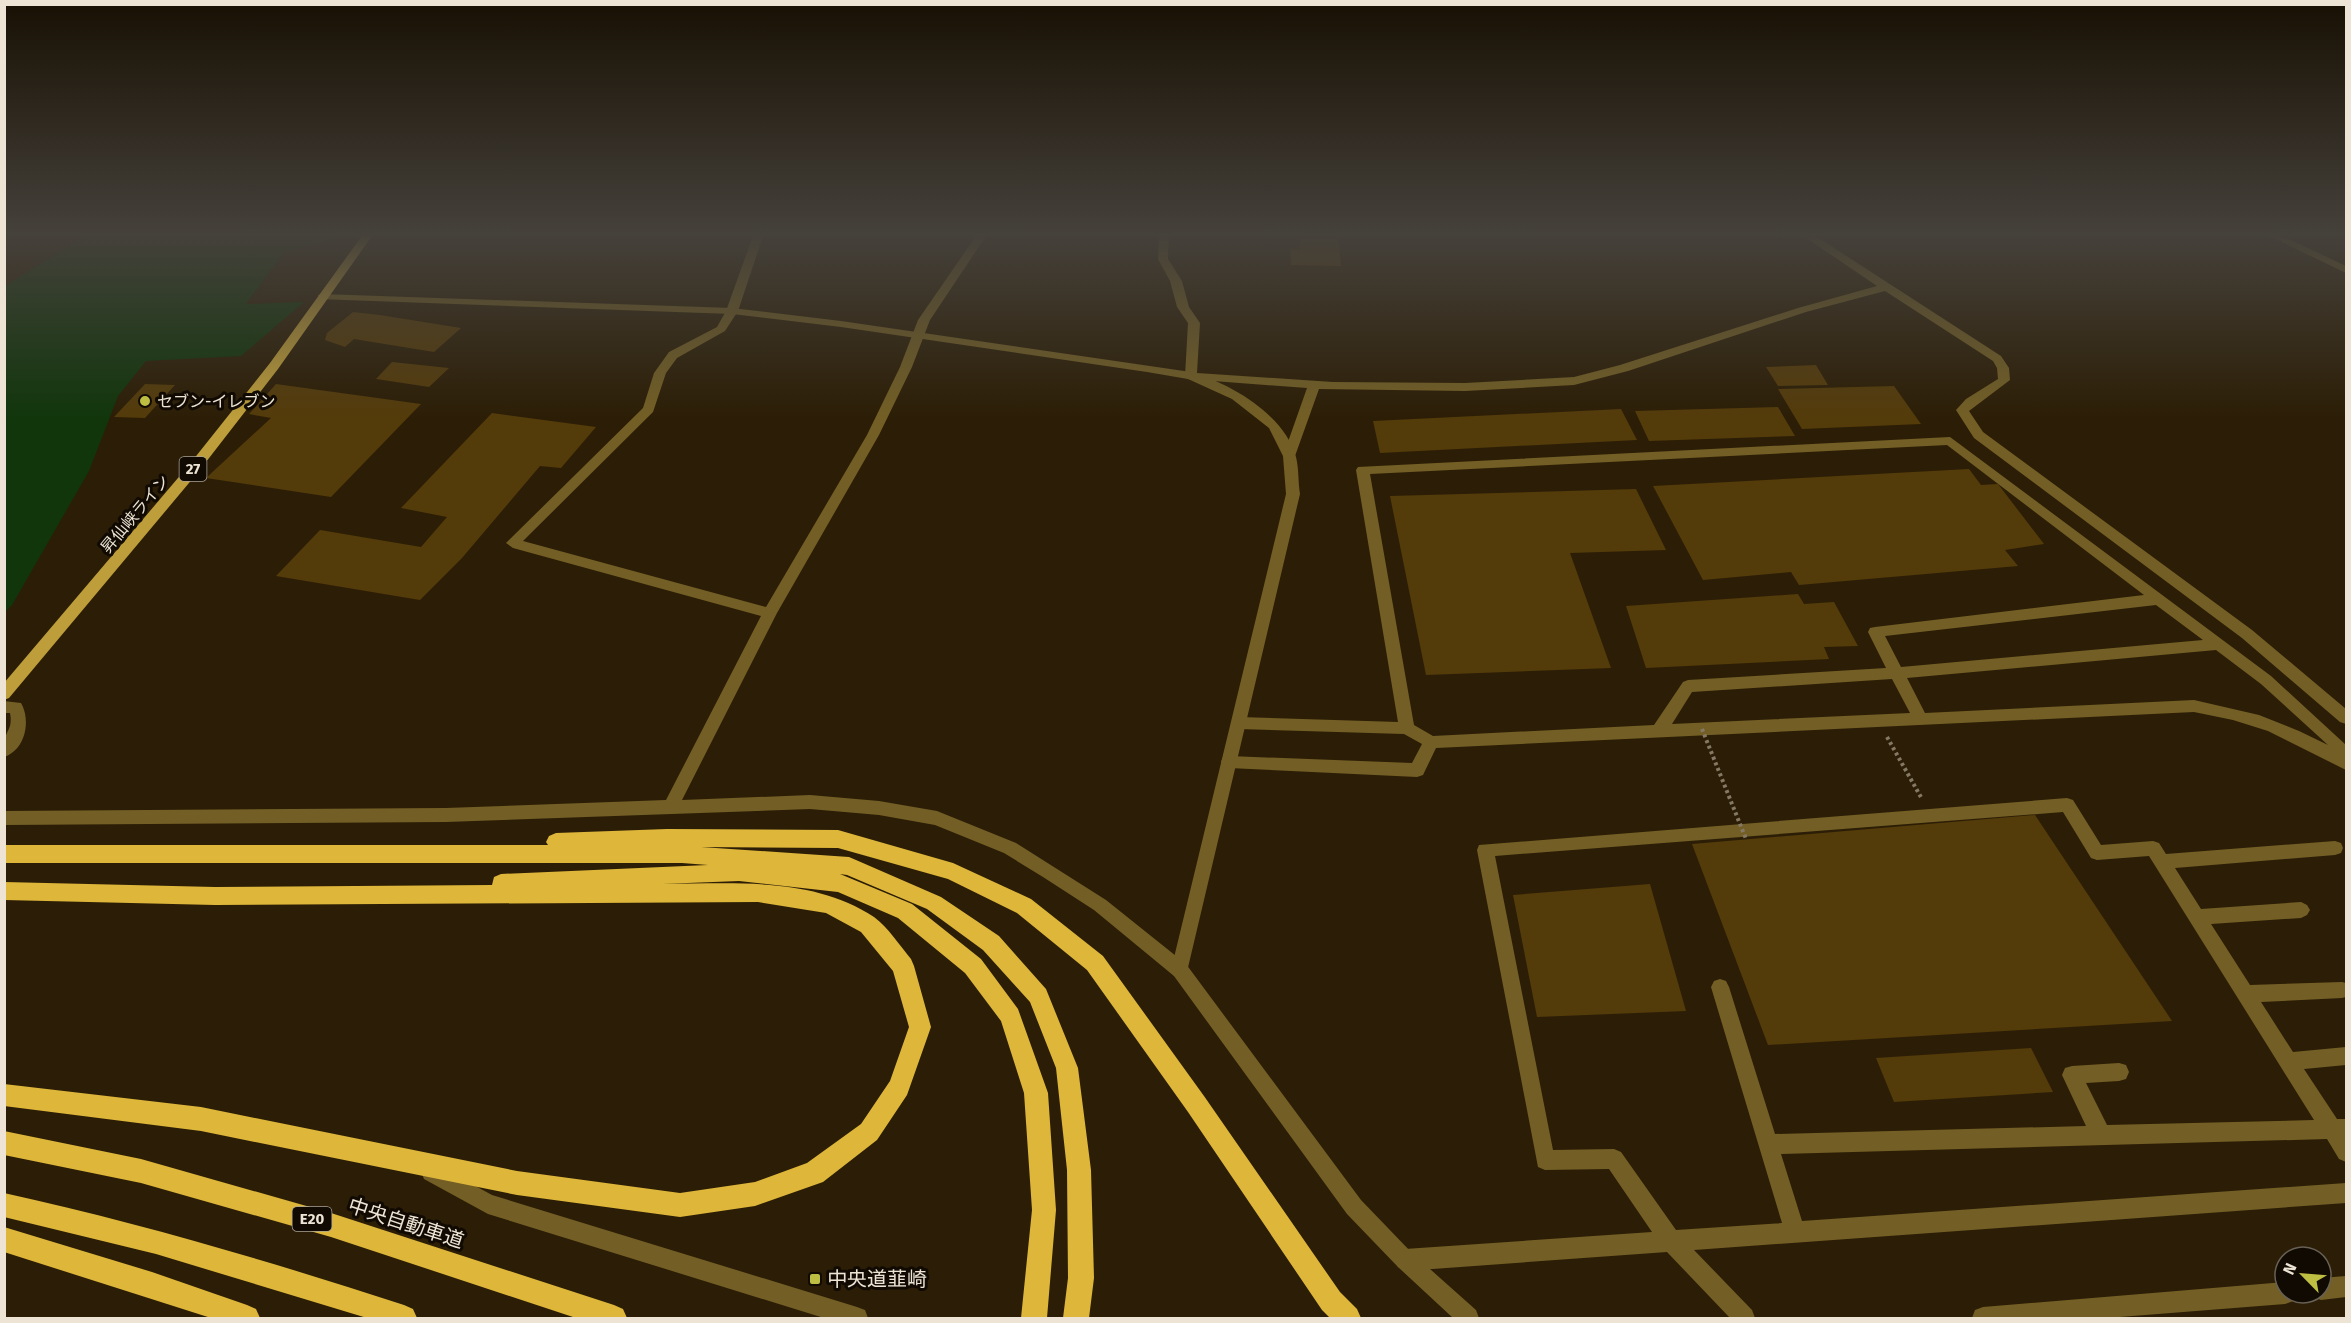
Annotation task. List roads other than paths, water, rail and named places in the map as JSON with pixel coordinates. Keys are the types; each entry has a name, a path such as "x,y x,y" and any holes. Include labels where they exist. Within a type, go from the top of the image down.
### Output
{"highway":[{"path":"239,854 667,838 838,839 953,872 1024,906 1095,963 1197,1104 1330,1301 1348,1318"},
{"path":"4,854 682,854 849,867 934,903 991,943 1038,996 1066,1068 1079,1170 1081,1278 1076,1318"},
{"path":"214,896 739,872 840,883 905,911 973,966 1010,1017 1036,1093 1044,1210 1034,1318"},
{"path":"4,891 214,896 758,893 829,904 868,925 903,966 920,1027 899,1087 869,1132 814,1173 755,1194 680,1205 517,1183 201,1119 4,1095"},
{"name":"中央自動車道","path":"4,1143 141,1171 331,1225 614,1318"},
{"path":"4,1205 123,1232 294,1281 404,1318"},
{"path":"4,1239 152,1285 247,1318"}],"main road":[{"name":"昇仙峡ライン","path":"4,694 194,468 274,366 322,297"}],"street":[{"path":"738,295 732,311 721,329 673,355 660,373 649,410 513,543 770,613"},
{"path":"671,806 770,613 873,435 906,367 924,320 941,295"},
{"path":"1180,295 1183,307 1194,323 1191,376"},
{"path":"322,297 732,311 918,335 1191,376 1314,385 1465,387 1574,381 1624,368 1802,310 1857,295"},
{"path":"1897,295 1997,359 2003,368 2004,380 1970,402 1962,410 1978,435 2247,634 2346,718"},
{"path":"1180,970 1293,494 1289,456 1274,426 1236,396 1191,376"},
{"path":"1289,456 1314,385"},
{"path":"1407,728 1363,470 1950,441 2266,680 2334,741 2346,756"},
{"path":"1921,719 1875,632 2159,599"},
{"path":"1659,731 1688,686 1897,674 2218,644"},
{"path":"1239,723 1407,728 1431,742 2194,706 2244,717 2303,741 2346,764"},
{"path":"4,707 16,707 21,721 17,735 4,751"},
{"path":"1229,762 1417,770 1431,742"},
{"path":"4,818 446,815 810,802 879,808 937,818 1010,848 1049,872 1100,904 1180,970 1354,1207 1405,1260 1468,1318"},
{"path":"1744,1318 1671,1241 1614,1159 1545,1160 1485,850 2067,805 2097,853 2153,848 2289,1061 2339,1129 2346,1152"},
{"path":"2162,862 2335,848"},
{"path":"2197,917 2301,910"},
{"path":"1720,987 1795,1233"},
{"path":"2246,994 2342,990"},
{"path":"2289,1061 2346,1056"},
{"path":"2101,1135 2072,1075 2119,1072"},
{"path":"1768,1144 2339,1129"},
{"path":"416,1163 488,1204 857,1318"},
{"path":"1405,1260 2346,1193"},
{"path":"1983,1318 2273,1294"}],"place":[{"name":"セブン-イレブン","path":"145,401"},
{"name":"中央道韮崎","path":"815,1279"}]}
